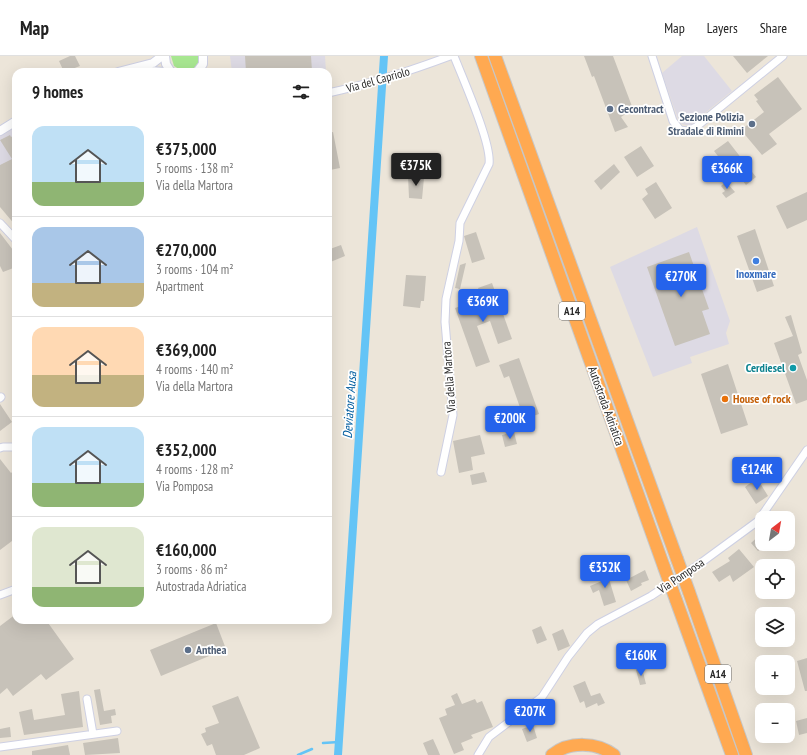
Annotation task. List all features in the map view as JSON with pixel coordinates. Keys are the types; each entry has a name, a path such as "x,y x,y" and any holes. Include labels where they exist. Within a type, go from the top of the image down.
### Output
{"highway":[{"name":"Autostrada Adriatica","path":"481,56 732,755"},
{"name":"Autostrada Adriatica","path":"495,56 689,592 746,755"},
{"path":"552,755 569,747 584,745 594,746 614,755"},
{"path":"594,746 605,755"}],"street":[{"path":"136,68 154,63 162,56"},
{"path":"166,56 166,64 168,68"},
{"name":"Via del Capriolo","path":"332,92 368,84 410,71 450,56"},
{"name":"Via della Martora","path":"442,472 453,415 445,322 446,300 459,241 460,223 489,164 490,158 487,143 454,56"},
{"path":"652,56 673,121 680,130 688,131 696,127 783,56"},
{"path":"0,131 12,124"},
{"path":"0,223 12,236"},
{"path":"0,448 12,447"},
{"name":"Via Pomposa","path":"478,755 489,737 542,697 568,657 587,633 604,621 652,596 698,565 758,521 807,450"},
{"path":"0,595 12,590"},
{"path":"87,699 92,734"},
{"path":"0,747 118,731"}],"shaded area":[{"path":"230,56 325,56 326,68 232,68"},
{"path":"682,56 704,56 732,91 689,126 682,124 678,119 662,73"},
{"path":"12,128 12,190 0,170 0,135"},
{"path":"697,227 730,321 726,333 729,344 690,357 692,363 653,377 610,267"}],"green space":[{"path":"171,56 199,56 198,64 194,68 177,68 174,66"}],"building":[{"path":"70,56 75,56 80,66 75,68 62,68 59,61"},
{"path":"245,56 311,56 312,68 246,68"},
{"path":"584,56 613,56 633,109 621,117 628,127 615,132 594,76 592,77"},
{"path":"733,56 768,56 747,73"},
{"path":"778,77 802,109 769,134 777,144 762,155 741,130 764,112 756,101 758,100 754,95"},
{"path":"332,132 340,168 332,170"},
{"path":"10,135 12,159 0,140"},
{"path":"728,141 756,177 746,185 731,166 728,169 714,151"},
{"path":"641,146 654,166 637,177 624,157"},
{"path":"12,159 12,221 0,207 0,165"},
{"path":"614,164 620,172 601,190 594,181"},
{"path":"408,176 424,178 422,199 409,198"},
{"path":"656,182 672,208 655,219 642,199 648,194 645,189"},
{"path":"726,182 735,192 726,198 722,193 725,191 721,186"},
{"path":"807,192 807,220 787,229 776,206"},
{"name":"Inoxmare","path":"755,229 774,286 757,292 737,236"},
{"path":"476,232 485,259 472,263 464,236"},
{"path":"0,233 12,249 12,269 3,272 0,266"},
{"path":"341,245 345,256 332,261 332,248"},
{"path":"689,252 709,309 702,311 710,334 675,346 647,267"},
{"path":"466,263 460,289 455,288 460,265"},
{"path":"406,275 426,276 424,301 421,301 420,308 403,306"},
{"path":"492,283 512,339 498,344 490,321 477,326 490,362 476,367 455,308 482,299 478,288"},
{"name":"Cerdiesel","path":"791,315 802,353 798,355 807,380 807,400 796,404 774,343 793,336 785,317"},
{"path":"519,358 539,414 524,419 509,376 504,378 499,365"},
{"name":"House of rock","path":"728,364 748,425 721,434 701,374"},
{"path":"0,404 12,422 0,431"},
{"path":"514,432 517,444 505,447 502,435"},
{"path":"480,435 485,454 471,457 473,470 459,473 453,441"},
{"path":"0,459 11,473 12,472 12,541 0,550"},
{"path":"484,472 487,482 472,485 470,475"},
{"path":"757,478 768,496 756,504 745,487"},
{"path":"755,539 755,548 751,543"},
{"path":"739,549 754,567 733,582 730,575 719,582 712,572 730,561 728,558"},
{"path":"645,570 649,580 641,583 642,585 631,591 626,580"},
{"path":"612,572 614,578 609,579 616,602 604,606 599,590 593,593 590,586 602,581 600,576"},
{"path":"12,617 12,624 49,624 74,659 46,680 41,674 13,696 7,688 0,694 0,626"},
{"name":"Anthea","path":"214,624 216,624 226,649 161,676 150,650"},
{"path":"541,626 547,640 537,644 532,630"},
{"path":"563,629 570,646 558,651 552,634"},
{"path":"807,658 807,691 805,691 797,661"},
{"path":"642,668 646,684 640,685 636,670"},
{"path":"585,681 591,696 600,693 605,703 598,706 597,703 586,708 584,701 580,703 573,686"},
{"path":"100,689 104,711 115,709 116,715 111,716 112,723 100,725 94,690"},
{"path":"79,691 83,727 24,735 19,712 32,709 34,720 65,715 61,694"},
{"path":"457,693 462,704 475,699 477,703 482,701 493,727 471,735 473,738 461,743 464,750 454,754 439,718 447,715 445,709 455,705 451,696"},
{"path":"238,696 260,748 244,755 216,755 212,744 207,746 201,734 206,732 205,728 219,723 212,706"},
{"path":"807,718 807,733 799,735 796,721"},
{"path":"533,725 537,738 527,742 522,729"},
{"path":"10,727 11,737 0,738 0,729"},
{"path":"118,738 120,753 85,755 83,743"},
{"path":"433,739 440,755 428,755 423,743"},
{"path":"68,745 70,755 32,755 32,751"}],"waterway":[{"name":"Deviatore Ausa","path":"338,755 384,56"},
{"path":"323,743 339,742"},
{"path":"298,755 312,749"}],"place":[{"name":"Gecontract","path":"610,109"},
{"name":"Sezione Polizia Stradale di Rimini","path":"752,124"},
{"name":"Inoxmare","path":"756,261"},
{"name":"Cerdiesel","path":"793,368"},
{"name":"House of rock","path":"725,399"},
{"name":"Anthea","path":"188,650"}]}
